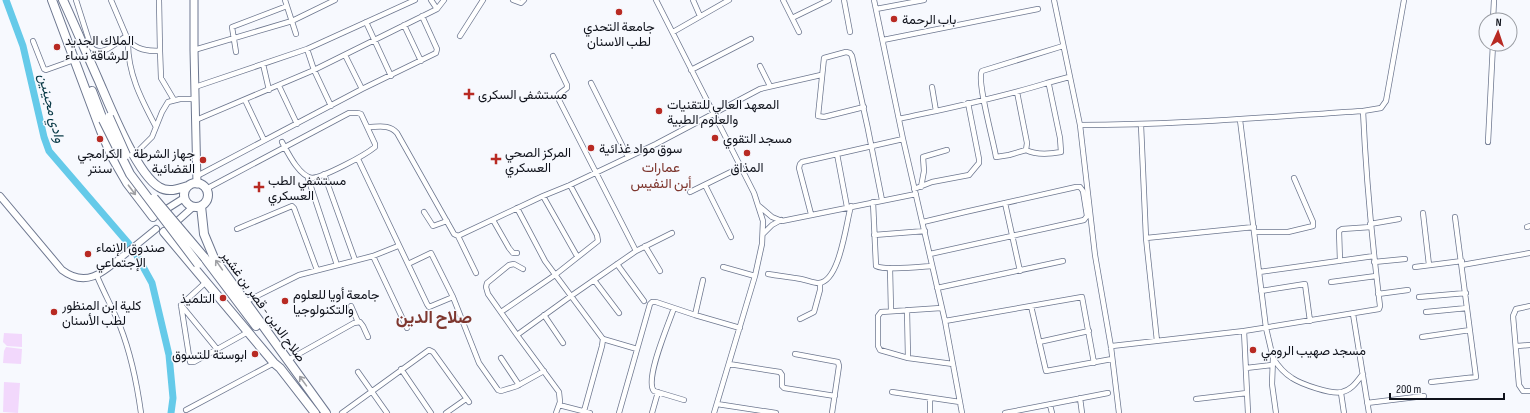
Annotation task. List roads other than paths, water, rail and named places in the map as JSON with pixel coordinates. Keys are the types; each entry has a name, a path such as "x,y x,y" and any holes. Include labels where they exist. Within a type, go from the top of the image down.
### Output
{"highway":[{"path":"52,0 112,157 127,183 153,217"},
{"path":"63,0 116,122 134,155 147,174 158,187 172,190 194,182 202,185 208,194 207,198 197,206 188,204 184,198 184,193 194,182"},
{"path":"76,28 76,42 106,119 130,165 204,257 277,353 288,360"},
{"path":"65,33 71,40 130,174 198,264 274,356 277,366"},
{"name":"صلاح الدين - قصر بن غشير","path":"197,206 208,248 214,258 326,413"},
{"path":"160,231 206,282 315,413"}],"main road":[{"path":"194,0 196,120 194,182"},
{"path":"0,196 62,270 76,277 87,278 97,276 104,272 160,231 171,228 197,206"},
{"path":"160,231 152,222 153,217 158,211 165,210 184,198"},
{"path":"165,210 170,212 173,216 174,224"}],"street":[{"path":"76,0 91,47 95,51 98,52 105,50 127,38"},
{"path":"112,0 127,38 131,69 140,97 156,127"},
{"path":"159,0 161,78 174,100"},
{"path":"285,0 296,34"},
{"path":"194,50 292,21 335,0"},
{"path":"195,88 307,49 415,0"},
{"path":"431,0 437,9"},
{"path":"196,120 279,86 345,55 437,9 444,0"},
{"path":"460,36 483,0"},
{"path":"513,0 520,3 524,0"},
{"path":"656,0 741,167 759,206 763,221 763,234 755,276 714,413"},
{"path":"693,0 700,16"},
{"path":"784,0 799,32"},
{"path":"792,18 829,0"},
{"path":"844,0 850,32"},
{"path":"874,0 903,140 945,321 962,413"},
{"path":"876,9 924,0"},
{"path":"1054,0 1068,77 1080,125 1095,255 1111,347 1119,413"},
{"path":"1080,125 1141,125 1240,120 1363,111 1381,108 1386,101 1404,0"},
{"path":"1493,12 1494,0"},
{"path":"673,32 726,1"},
{"path":"236,52 233,38 233,26 287,6"},
{"path":"883,40 1038,9"},
{"path":"194,182 264,140 362,89 436,53 437,50 422,16"},
{"path":"366,22 391,76"},
{"path":"404,25 421,61"},
{"path":"127,38 137,48 145,51 160,51"},
{"path":"691,70 751,39"},
{"path":"33,41 44,69 46,70 74,60"},
{"path":"1047,83 1060,138 1061,152 1031,153 1026,150 996,157 984,100 980,75 982,71 1063,46"},
{"path":"307,49 314,70 331,106"},
{"path":"864,107 819,117 817,112 824,58 846,52 850,53 852,56 864,107 882,200"},
{"path":"1488,142 1493,52"},
{"path":"345,55 362,89"},
{"path":"553,56 567,85 567,88 559,94 559,100 636,251"},
{"path":"263,64 269,90"},
{"path":"760,66 770,86"},
{"path":"458,236 628,158 760,89 821,75"},
{"path":"899,119 1017,92 1068,77"},
{"path":"591,83 628,158"},
{"path":"279,86 297,124"},
{"path":"932,87 936,111"},
{"path":"1017,92 1027,143 1026,150"},
{"path":"134,155 152,137 164,106 168,102 174,100 195,99"},
{"path":"245,100 264,140"},
{"path":"763,234 772,225 781,220 882,200 915,192 921,186 932,182 969,175 979,163 968,103"},
{"path":"1111,347 1266,328 1379,309 1370,225 1363,111"},
{"path":"206,189 285,148 349,113 361,114 375,144 375,148 358,159 324,174 313,178 308,178 303,175 285,148 282,142"},
{"path":"1240,120 1261,291 1272,358 1272,384 1276,413"},
{"path":"1141,125 1146,238 1157,342"},
{"path":"368,127 387,127 393,129 397,133 454,234 458,236 476,273"},
{"path":"811,214 799,168 800,164 804,161 903,140"},
{"path":"921,186 924,172 923,157 947,150"},
{"path":"768,274 820,282 828,279 835,268 849,207 837,154"},
{"path":"358,159 398,246 428,306 453,297"},
{"path":"690,192 741,167"},
{"path":"324,174 355,260"},
{"path":"308,178 337,265"},
{"path":"1254,232 1288,232 1313,226 1313,222 1294,178"},
{"path":"501,312 555,275 577,256 598,241 598,238 570,185"},
{"path":"705,185 731,237"},
{"path":"923,222 1076,187 1080,187 1083,191 1087,216 1086,219 930,254"},
{"path":"543,196 577,256"},
{"path":"873,202 876,266 890,268 932,266"},
{"path":"1005,203 1020,271"},
{"path":"237,229 292,206 317,270"},
{"path":"759,206 772,217 781,220"},
{"path":"517,208 555,275 603,339 637,349"},
{"path":"424,212 433,226 447,221"},
{"path":"1423,213 1429,265"},
{"path":"1431,382 1475,377 1466,293 1455,217"},
{"path":"493,220 509,248 513,253 517,253"},
{"path":"1340,261 1339,231 1342,228 1399,220"},
{"path":"1146,238 1254,227"},
{"path":"874,235 925,231"},
{"path":"517,335 636,251 672,233"},
{"path":"245,302 299,275 373,256 398,246"},
{"path":"645,246 660,271"},
{"path":"408,264 431,253 453,297 479,363 497,389 501,392 519,385 544,372"},
{"path":"1415,267 1462,263 1530,253"},
{"path":"373,256 407,328"},
{"path":"1259,272 1340,261 1405,259"},
{"path":"937,288 1063,261"},
{"path":"523,269 514,264 509,265 487,282 486,290 559,392 560,405 556,413"},
{"path":"617,264 644,301"},
{"path":"723,267 755,276"},
{"path":"890,268 891,311"},
{"path":"97,276 119,325 128,350 139,396 141,413"},
{"path":"1332,282 1376,276"},
{"path":"594,280 618,313"},
{"path":"695,315 703,280"},
{"path":"181,305 206,282"},
{"path":"800,319 814,312 821,287 820,282"},
{"path":"1261,291 1306,284 1310,321"},
{"path":"1378,294 1408,290"},
{"path":"1419,297 1466,293"},
{"path":"945,321 1082,297 1094,363"},
{"path":"619,413 650,304 652,302 740,328"},
{"path":"181,305 217,349"},
{"path":"181,305 190,362 194,362 248,332"},
{"path":"350,306 368,337"},
{"path":"1031,306 1046,371 1112,359"},
{"path":"1530,306 1516,309 1513,313 1517,346 1519,384 1523,391 1530,391"},
{"path":"674,308 652,373 652,388 654,391 684,400"},
{"path":"941,308 881,312 878,314 878,348 882,351 908,358 953,364"},
{"path":"1426,312 1467,308"},
{"path":"907,310 908,358"},
{"path":"1353,314 1369,413"},
{"path":"544,315 563,343"},
{"path":"288,360 350,324 358,322"},
{"path":"1422,337 1470,330"},
{"path":"1244,331 1248,413"},
{"path":"1039,342 1088,332"},
{"path":"584,411 603,339"},
{"path":"1517,346 1530,345"},
{"path":"342,413 425,352 431,350 467,401 446,413"},
{"path":"795,354 838,362 839,366 832,413"},
{"path":"501,358 519,385"},
{"path":"1272,358 1282,370 1293,378 1331,392 1341,393 1353,386 1363,374"},
{"path":"729,364 780,372 782,375 782,386 784,388 835,396"},
{"path":"1246,368 1272,365"},
{"path":"186,410 277,366"},
{"path":"401,369 431,413"},
{"path":"358,372 387,413"},
{"path":"652,413 658,392"},
{"path":"892,392 960,402"},
{"path":"1005,413 1021,412 1108,393"},
{"path":"1196,399 1247,393"},
{"path":"1341,393 1344,413"},
{"path":"1368,403 1424,396"},
{"path":"930,398 930,413"},
{"path":"1080,398 1082,413"},
{"path":"717,404 776,413"},
{"path":"560,405 590,413"},
{"path":"1050,405 1052,413"}],"waterway":[{"name":"وادي مجينين","path":"6,0 23,46 44,137 49,151 129,244"},
{"name":"وادي مجينين","path":"136,254 152,283 169,355 173,398 171,413"}],"place":[{"name":"جامعة التحدي لطب الاسنان","path":"619,12"},
{"name":"باب الرحمة","path":"894,19"},
{"name":"الملاك الجديد للرشاقة نساء","path":"57,47"},
{"name":"مستشفى السكرى","path":"469,94"},
{"name":"المعهد العالي للتقنيات والعلوم الطبية","path":"659,111"},
{"name":"مسجد التقوي","path":"715,138"},
{"name":"الكرامجي سنتر","path":"100,139"},
{"name":"سوق مواد غذائية","path":"591,148"},
{"name":"المذاق","path":"747,153"},
{"name":"المركز الصحي العسكري","path":"496,159"},
{"name":"جهاز الشرطة القضائية","path":"203,160"},
{"name":"مستشفي الطب العسكري","path":"259,187"},
{"name":"صندوق الإنماء الإجتماعي","path":"88,254"},
{"name":"التلميذ","path":"223,298"},
{"name":"جامعة أويا للعلوم والتكنولوجيا","path":"285,301"},
{"name":"كلية ابن المنظور لطب الأسنان","path":"54,312"},
{"name":"مسجد صهيب الرومي","path":"1253,350"},
{"name":"ابوستة للتسوق","path":"255,354"}],"district":[{"name":"عمارات أبن النفيس","path":"661,176"},
{"name":"صلاح الدين","path":"434,317"}]}
